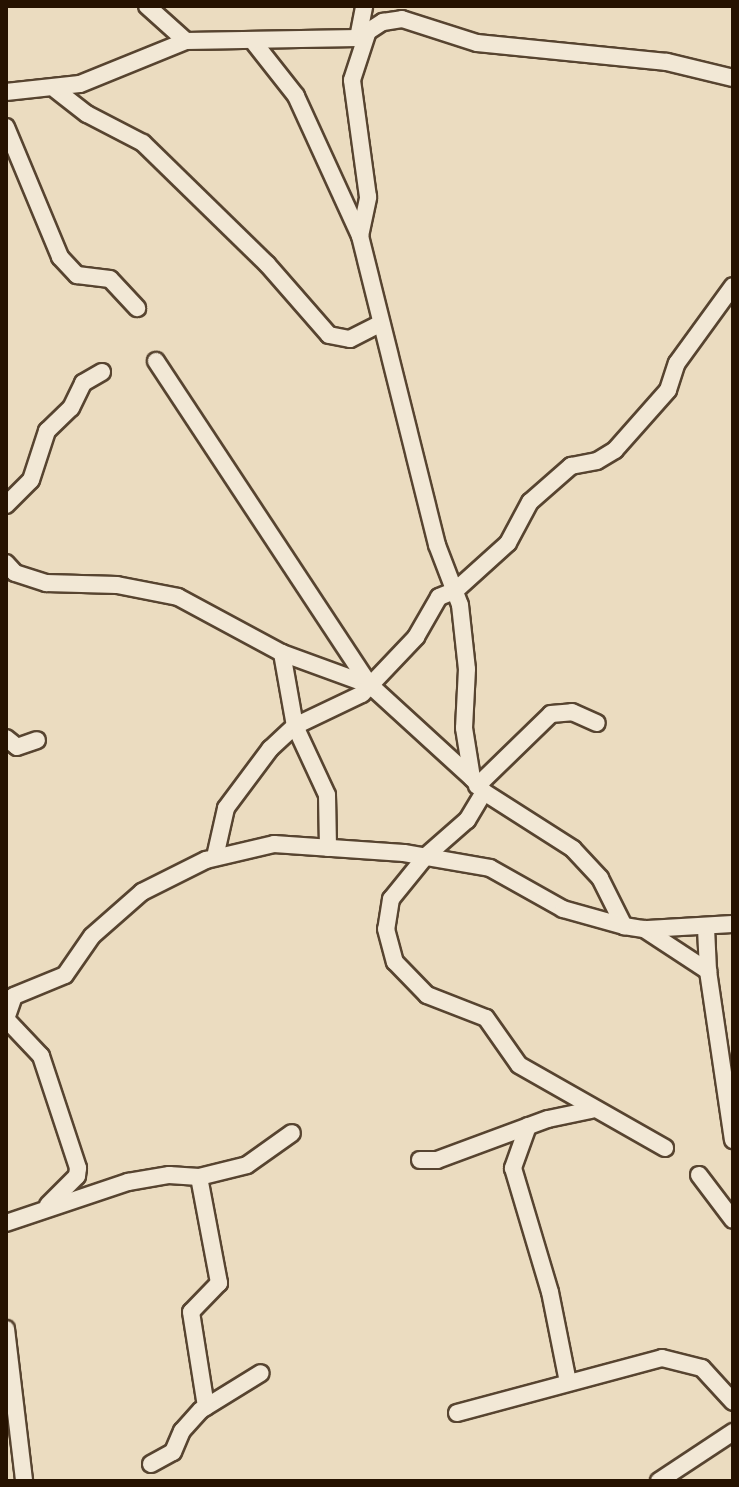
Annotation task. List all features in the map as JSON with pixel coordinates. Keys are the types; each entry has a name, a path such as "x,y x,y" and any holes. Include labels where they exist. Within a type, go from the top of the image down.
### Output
{"street":[{"path":"147,6 186,41"},
{"path":"360,236 368,197 352,80 363,36 364,6"},
{"path":"6,92 56,90 108,75 186,41 363,36 383,22 402,19 477,43 667,62 733,78"},
{"path":"252,40 296,96 360,236 437,545 456,590 466,642 464,728 478,785"},
{"path":"56,90 87,114 143,143 267,264 329,335 350,339 381,323"},
{"path":"6,127 60,257 77,275 110,279 137,308"},
{"path":"215,857 226,808 270,749 295,726 370,685 416,637 439,597 456,590 508,543 530,502 571,466 597,461 615,450 668,390 677,363 733,286"},
{"path":"156,361 370,685 478,785 573,849 600,878 624,926"},
{"path":"6,505 31,480 47,431 71,408 83,383 102,372"},
{"path":"6,563 15,573 46,583 117,585 178,597 282,653 370,685"},
{"path":"282,653 295,726 327,795 328,848"},
{"path":"597,723 572,712 551,714 478,785 467,820 402,881 386,915 395,962 427,995 486,1018 519,1065 591,1110 665,1148"},
{"path":"6,738 17,747 37,740"},
{"path":"45,1209 77,1176 78,1168 41,1056 6,1019 14,996 65,975 92,936 142,892 215,857 274,844 426,856 490,868 563,909 624,926 644,929 706,928 733,924"},
{"path":"706,928 708,971 733,1140"},
{"path":"644,929 708,971"},
{"path":"723,1070 733,1044"},
{"path":"420,1160 451,1155 528,1126 591,1110"},
{"path":"528,1126 513,1168 550,1292 568,1382"},
{"path":"6,1223 154,1176 199,1177 247,1165 292,1133"},
{"path":"699,1175 733,1220"},
{"path":"199,1177 219,1283 191,1312 206,1407"},
{"path":"6,1329 24,1481"},
{"path":"457,1413 662,1358 683,1360 702,1368 733,1402"},
{"path":"151,1464 173,1452 182,1431 206,1407 261,1373"},
{"path":"659,1481 733,1432"}]}
